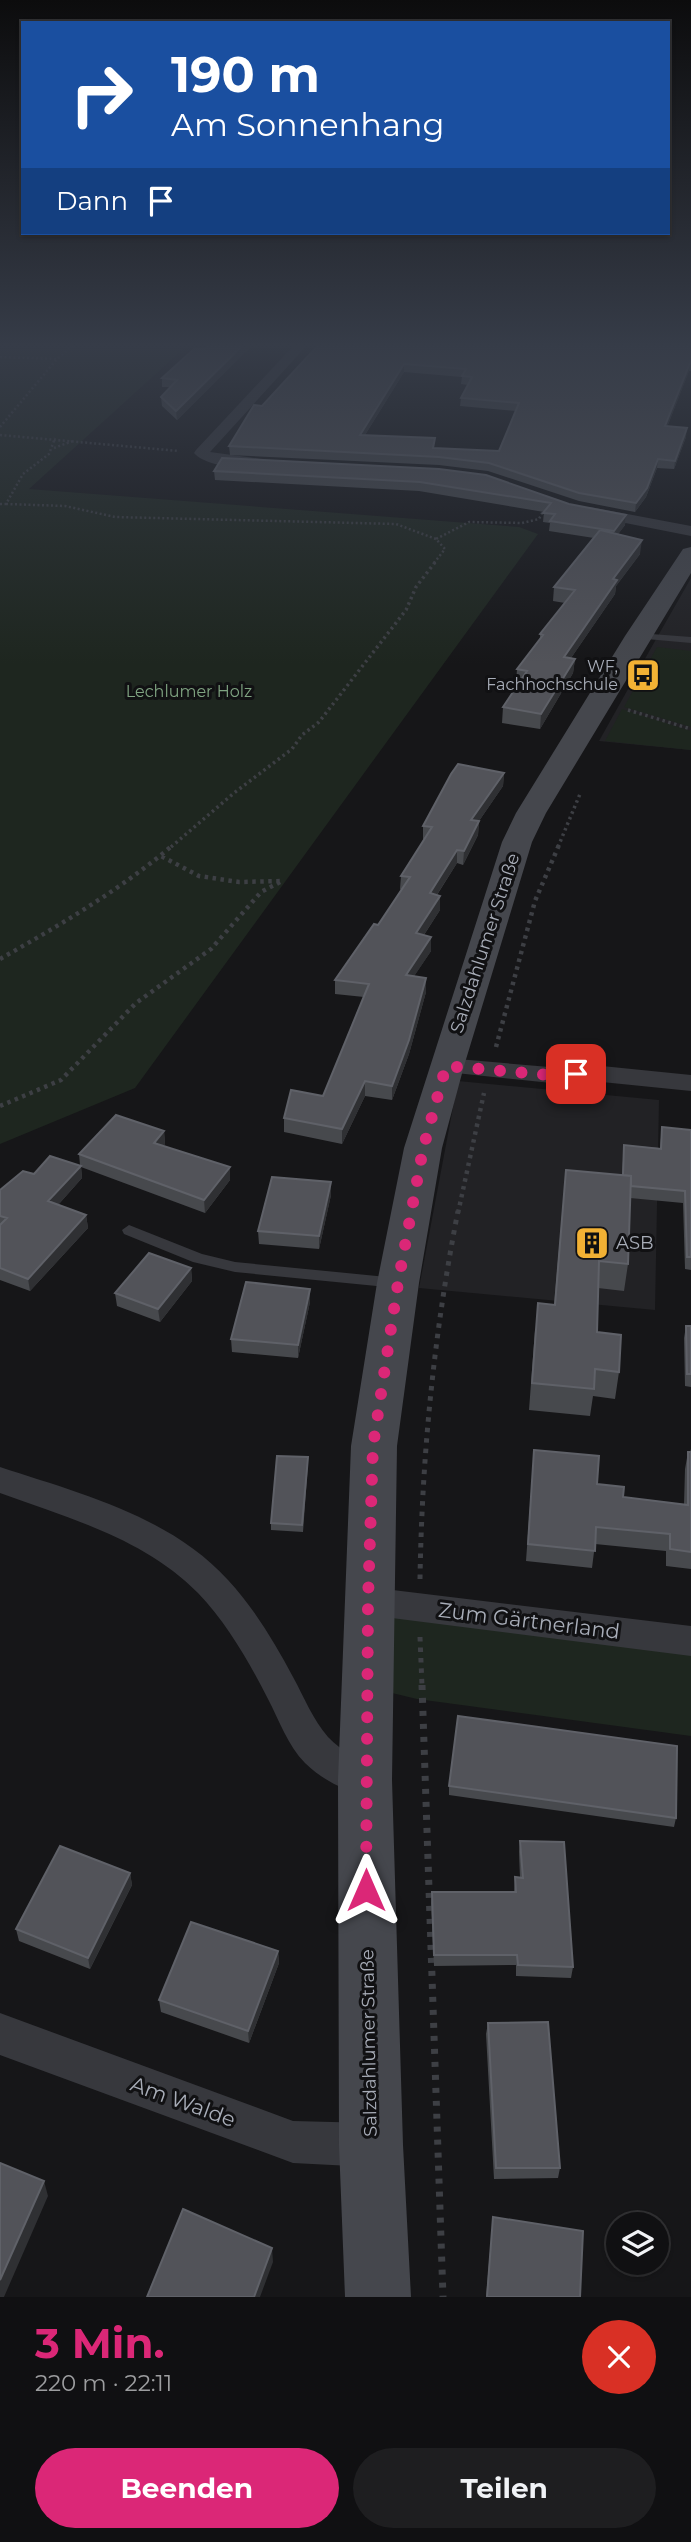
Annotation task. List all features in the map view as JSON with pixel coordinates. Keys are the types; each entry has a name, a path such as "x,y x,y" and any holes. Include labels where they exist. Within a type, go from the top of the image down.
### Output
{"main road":[{"name":"Salzdahlumer Straße","path":"378,2297 371,2145 365,1780 368,1601 373,1446 398,1283 423,1149 446,1066 517,842 531,813 690,551"}],"street":[{"path":"206,449 202,454 224,460 278,464"},
{"path":"573,508 690,551"},
{"path":"446,1066 561,1076 592,1073 691,1083"},
{"path":"0,1480 135,1530 175,1552 209,1582 236,1616 273,1674 298,1727 315,1749 338,1769 365,1780"},
{"name":"Zum Gärtnerland","path":"368,1601 691,1641"},
{"name":"Am Walde","path":"0,2034 293,2142 371,2145"}],"lane":[{"path":"638,636 691,640"},
{"path":"129,1230 198,1258 235,1268 398,1283"}],"path":[{"path":"6,504 25,472 47,458 53,449"},
{"path":"155,449 202,454"},
{"path":"436,539 469,522 522,523 539,519 547,503"},
{"path":"0,504 65,506 115,517 396,524 436,539 446,549 416,587 406,610 319,722 302,735 292,749 234,793 161,856 106,896 0,959"},
{"path":"599,701 691,729"},
{"path":"0,1107 61,1080 136,1003 211,949 261,892 282,881 239,882 199,876 161,856"},
{"path":"419,1608 443,2297"}],"shaded area":[{"path":"691,578 691,750 599,741 651,648"},
{"path":"458,1081 659,1100 655,1310 419,1288"}],"green space":[{"name":"Lechlumer Holz","path":"0,449 73,449 29,489 519,527 538,534 135,1088 0,1144"},
{"path":"657,647 691,651 691,727 624,707"},
{"path":"622,709 691,731 691,750 605,741"},
{"path":"368,1601 691,1648 691,1736 417,1699 367,1687"}],"building":[{"path":"290,449 679,449 675,461 658,459 647,488 636,503 579,493 489,463 439,457"},
{"path":"222,458 439,469 486,475 569,504 626,515 614,531 550,521 555,514 543,513 551,503 420,482 214,471"},
{"path":"600,530 642,540 613,579 617,580 564,657 575,659 541,714 503,707 527,671 517,669 543,635 540,634 575,590 554,587"},
{"path":"458,764 504,773 471,820 479,821 464,851 457,850 430,893 440,896 416,933 431,937 406,975 426,978 409,1040 392,1086 365,1081 342,1129 284,1118 291,1090 323,1096 369,984 335,980 374,924 378,925 410,877 401,876 432,827 423,826"},
{"path":"116,1115 164,1131 154,1143 230,1167 204,1200 79,1154"},
{"path":"662,1127 691,1130 691,1257 687,1257 685,1191 631,1186 631,1176 623,1175 624,1145 661,1149"},
{"path":"50,1156 81,1166 48,1201 86,1215 28,1279 0,1268 0,1225 7,1218 0,1216 0,1190 23,1171 34,1174"},
{"path":"566,1170 631,1176 628,1264 599,1261 597,1332 621,1335 619,1372 595,1369 594,1389 532,1383 538,1303 555,1305"},
{"path":"272,1177 331,1182 319,1236 258,1231"},
{"path":"149,1253 191,1268 158,1309 115,1293"},
{"path":"246,1282 310,1289 298,1345 231,1339"},
{"path":"686,1326 691,1326 691,1374 687,1374"},
{"path":"534,1450 599,1456 597,1484 624,1487 623,1497 688,1505 688,1452 691,1452 691,1552 670,1549 670,1534 596,1527 595,1551 528,1544"},
{"path":"277,1456 308,1457 302,1525 271,1523"},
{"path":"458,1716 677,1746 676,1818 449,1786"},
{"path":"520,1841 564,1842 573,1967 518,1965 517,1955 434,1955 432,1892 516,1892 515,1877 523,1878"},
{"path":"60,1846 130,1873 88,1958 16,1929"},
{"path":"191,1922 278,1951 248,2031 159,2000"},
{"path":"548,2022 560,2168 496,2168 488,2023"},
{"path":"0,2163 44,2181 0,2280"},
{"path":"183,2209 272,2248 254,2297 147,2297"},
{"path":"493,2217 583,2231 580,2297 487,2297"}],"place":[{"name":"WF, Fachhochschule","path":"643,675"},
{"name":"ASB","path":"592,1243"}],"route":[{"path":"366,1890 365,1780 373,1446 398,1283 423,1149 446,1066 561,1076 576,1074"}]}
